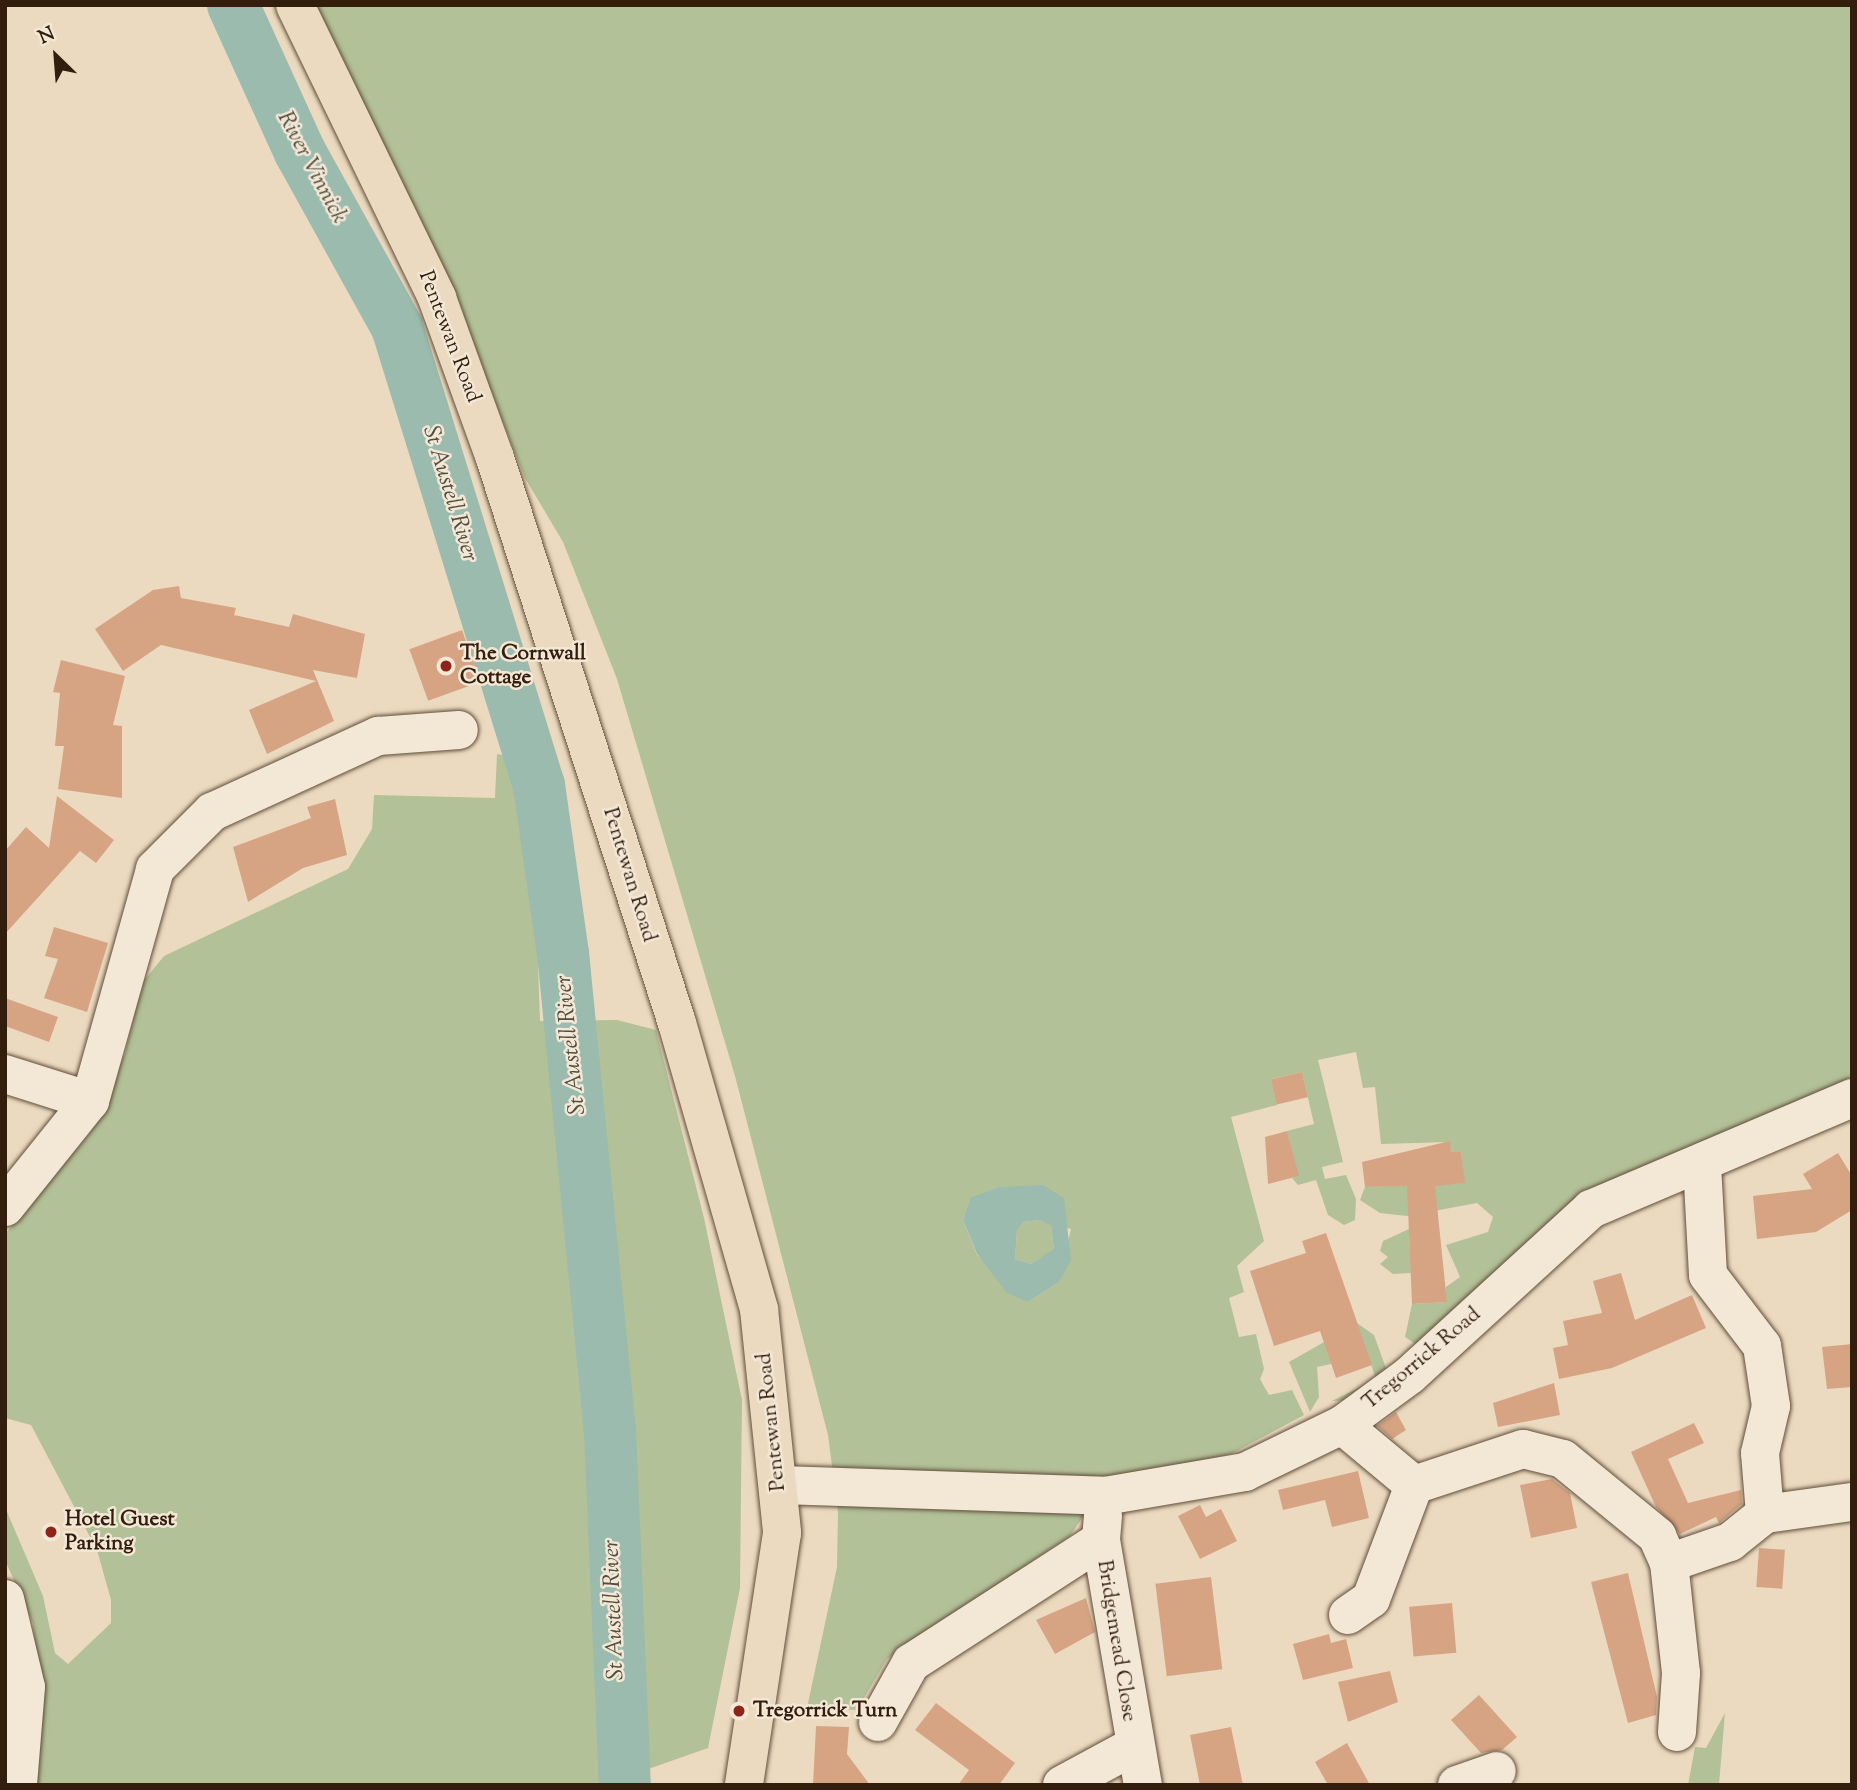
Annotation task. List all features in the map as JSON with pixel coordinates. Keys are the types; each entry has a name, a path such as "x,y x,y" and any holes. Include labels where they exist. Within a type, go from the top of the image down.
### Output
{"main road":[{"name":"Pentewan Road","path":"295,5 437,298 495,458 732,1205 759,1309 781,1485 782,1533 744,1785"}],"street":[{"path":"5,1207 90,1101 155,869 212,812 377,736 459,730"},
{"path":"5,1074 90,1101"},
{"name":"Tregorrick Road","path":"781,1485 1105,1496 1245,1472 1342,1425 1410,1375 1591,1209 1702,1166 1852,1098"},
{"path":"1702,1166 1708,1275 1762,1346 1771,1406 1760,1453 1765,1514"},
{"path":"1342,1425 1414,1485"},
{"path":"1414,1485 1522,1449 1563,1459 1657,1536 1669,1563 1681,1673 1676,1732"},
{"path":"1348,1615 1371,1600 1414,1485"},
{"name":"Bridgemead Close","path":"1105,1496 1101,1540 1133,1746 1143,1785"},
{"path":"1669,1563 1730,1542 1765,1514 1852,1502"},
{"path":"878,1722 911,1663 1101,1540"},
{"path":"5,1598 15,1621 18,1785"},
{"path":"1062,1785 1133,1746"},
{"path":"1457,1785 1497,1770"}],"shaded area":[{"path":"311,5 1852,5 1852,1085 1595,1195 1420,1347 1405,1337 1412,1304 1446,1302 1446,1287 1460,1277 1446,1245 1488,1232 1493,1217 1477,1203 1407,1216 1380,1213 1360,1200 1365,1187 1464,1183 1461,1152 1451,1152 1449,1142 1381,1144 1375,1087 1363,1088 1356,1052 1318,1060 1343,1162 1322,1167 1325,1179 1346,1175 1356,1199 1355,1220 1344,1225 1328,1215 1316,1180 1298,1185 1292,1178 1298,1176 1287,1131 1314,1124 1302,1072 1271,1079 1277,1105 1231,1117 1264,1241 1237,1266 1244,1292 1229,1298 1239,1337 1256,1334 1264,1369 1260,1379 1269,1395 1292,1390 1304,1415 1233,1453 1101,1489 1070,1536 887,1659 857,1710 807,1708 837,1567 838,1512 828,1435 735,1076 617,679 563,542 525,478 443,268","holes":["970,1198 1071,1229 1059,1282 1028,1302 977,1255 963,1220"]},
{"path":"497,754 516,757 534,850 540,1021 617,1020 656,1030 704,1218 742,1400 740,1588 708,1748 603,1785 30,1785 39,1708 33,1623 5,1560 5,1507 43,1596 55,1653 68,1664 111,1623 111,1600 97,1550 31,1425 5,1418 5,1234 89,1134 125,1054 142,983 164,956 348,869 372,829 374,795 495,798"},
{"path":"1043,1185 1064,1198 1071,1260 1059,1282 1028,1302 1007,1293 977,1254 963,1220 970,1198 1000,1187","holes":["1039,1220 1051,1225 1054,1249 1031,1264 1015,1259 1017,1231 1024,1222"]},
{"path":"1039,1220 1051,1224 1054,1250 1031,1264 1015,1259 1017,1231 1024,1222"},
{"path":"1409,1229 1411,1273 1393,1274 1380,1264 1388,1257 1380,1251 1383,1241"},
{"path":"1357,1323 1374,1335 1387,1371 1352,1400 1332,1401 1376,1379"},
{"path":"1333,1337 1331,1364 1317,1367 1319,1397 1310,1412 1289,1362"},
{"path":"1725,1713 1719,1785 1688,1785 1695,1747 1706,1748"}],"building":[{"path":"179,586 181,598 236,608 234,615 289,627 293,614 365,634 357,678 313,670 334,721 267,754 249,710 316,681 161,645 123,671 95,629 153,590"},
{"name":"The Cornwall Cottage","path":"462,630 481,682 428,701 409,649"},
{"path":"61,660 125,676 113,725 122,726 122,798 58,789 64,746 55,746 60,693 53,692"},
{"path":"57,796 114,840 96,863 80,851 5,934 5,851 26,827 49,848"},
{"path":"335,799 347,855 303,868 248,902 233,847 311,818 307,807"},
{"path":"54,927 108,943 87,1012 44,998 58,959 45,956"},
{"path":"5,998 58,1017 49,1042 5,1026"},
{"path":"1302,1072 1308,1097 1277,1105 1271,1079"},
{"path":"1287,1131 1299,1176 1268,1184 1265,1137"},
{"path":"1450,1141 1451,1152 1461,1152 1465,1183 1435,1186 1447,1302 1412,1304 1407,1186 1365,1187 1362,1162"},
{"path":"1838,1153 1852,1176 1852,1210 1816,1232 1757,1239 1753,1196 1812,1189 1803,1174"},
{"path":"1326,1233 1372,1365 1336,1378 1320,1331 1274,1346 1250,1271 1306,1253 1302,1241"},
{"path":"1621,1273 1635,1320 1692,1295 1706,1328 1612,1368 1559,1379 1553,1348 1568,1345 1563,1321 1602,1313 1593,1281"},
{"path":"1852,1344 1852,1387 1827,1389 1822,1347"},
{"path":"1554,1383 1560,1415 1498,1427 1493,1403"},
{"path":"1396,1412 1406,1430 1392,1439 1377,1426"},
{"path":"1694,1423 1704,1443 1668,1459 1688,1503 1741,1490 1742,1504 1719,1523 1716,1517 1680,1534 1656,1507 1631,1452"},
{"path":"1358,1471 1369,1518 1332,1527 1325,1500 1283,1510 1278,1490"},
{"path":"1552,1479 1570,1493 1577,1528 1531,1538 1520,1485"},
{"path":"1200,1505 1206,1517 1221,1509 1237,1541 1200,1559 1178,1516"},
{"path":"1759,1548 1785,1550 1782,1589 1756,1587"},
{"path":"1628,1573 1657,1697 1656,1715 1628,1723 1591,1582"},
{"path":"1211,1577 1222,1669 1167,1676 1155,1584"},
{"path":"1086,1598 1095,1632 1055,1654 1036,1620"},
{"path":"1452,1603 1456,1653 1414,1657 1409,1607"},
{"path":"1329,1634 1331,1643 1346,1639 1353,1668 1303,1680 1293,1644"},
{"path":"1390,1671 1398,1702 1348,1722 1338,1682"},
{"path":"1479,1695 1517,1737 1502,1750 1481,1753 1451,1720"},
{"path":"936,1703 1015,1763 999,1785 958,1785 969,1770 915,1730"},
{"path":"816,1726 849,1727 847,1754 870,1785 813,1785"},
{"path":"1231,1727 1243,1785 1200,1785 1190,1735"},
{"path":"1347,1743 1370,1785 1328,1785 1315,1762"}],"waterway":[{"name":"St Austell River","path":"233,5 300,152 397,327 539,785 563,953 610,1431 625,1785"}],"place":[{"name":"The Cornwall Cottage","path":"446,666"},
{"name":"Hotel Guest Parking","path":"51,1532"},
{"name":"Tregorrick Turn","path":"739,1711"}],"water label":[{"name":"River Vinnick","path":"311,168"}]}
